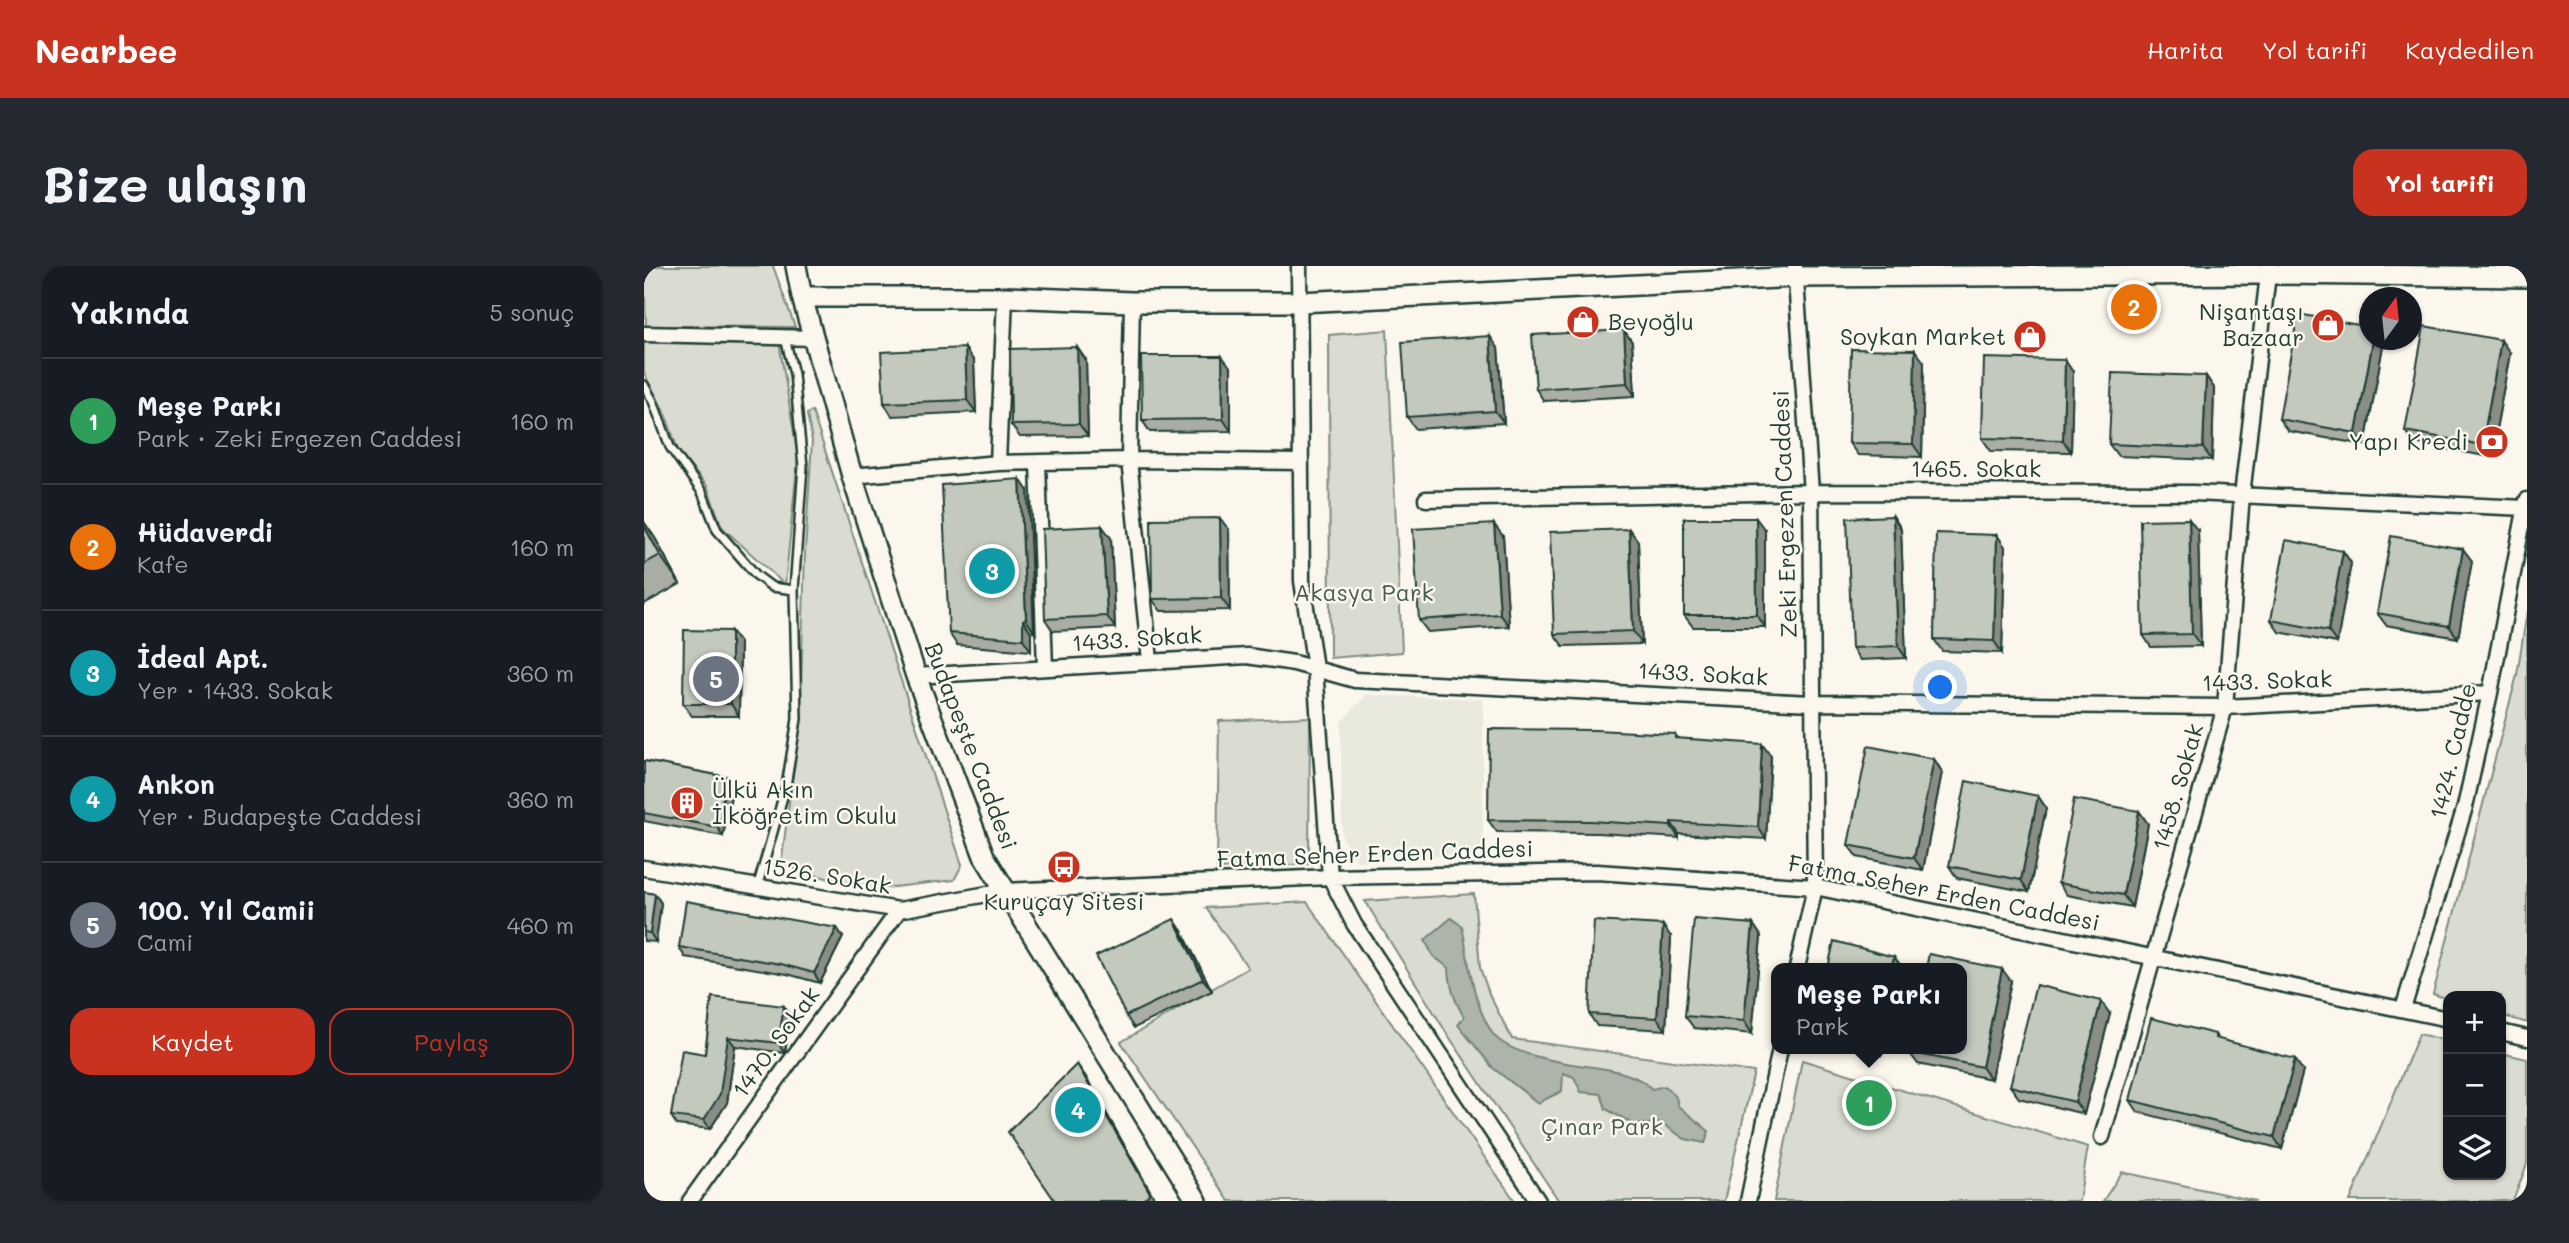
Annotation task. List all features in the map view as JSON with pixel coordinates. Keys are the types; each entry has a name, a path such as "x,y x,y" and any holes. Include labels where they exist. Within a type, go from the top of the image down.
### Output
{"street":[{"name":"Budapeşte Caddesi","path":"796,266 802,297 852,476 916,676 984,856 1197,1201"},
{"path":"1299,266 1302,581 1315,668 1330,877 1354,924 1538,1201"},
{"path":"802,297 1300,302 1796,272 2269,270 2527,277"},
{"name":"1458. Sokak","path":"2102,1137 2225,707 2242,495 2269,270"},
{"name":"Zeki Ergezen Caddesi","path":"1796,272 1811,492 1815,887 1798,963"},
{"path":"998,463 1005,297"},
{"path":"1132,302 1129,460 1150,660"},
{"path":"644,334 813,338"},
{"path":"852,476 998,463 1129,460 1300,462"},
{"path":"1038,463 1045,668"},
{"name":"1465. Sokak","path":"1426,499 1811,492 2193,493 2526,503"},
{"name":"1424. Cadde","path":"2403,1009 2455,844 2490,692 2526,503"},
{"name":"1433. Sokak","path":"916,676 1247,656 1272,658 1355,680 1812,703 2225,707 2490,692"},
{"name":"1526. Sokak","path":"644,868 757,889 899,910 1004,891"},
{"name":"Fatma Seher Erden Caddesi","path":"1004,891 1330,877 1597,872 1815,887 2443,1018"},
{"name":"1470. Sokak","path":"690,1201 899,910"},
{"path":"2506,1033 2527,1038"},
{"path":"1748,1201 1779,1054"}],"lane":[{"path":"757,889 786,786 795,740 797,697 794,590 803,466 794,374 785,338"},
{"path":"644,385 653,401 670,447 702,492 717,530 756,575 772,587 794,590"}],"shaded area":[{"path":"1366,695 1483,699 1483,853 1357,861 1342,838 1341,722"},
{"path":"1451,918 1462,926 1472,982 1480,1009 1493,1034 1511,1048 1525,1053 1569,1064 1625,1073 1652,1089 1665,1086 1676,1097 1678,1106 1709,1131 1705,1143 1685,1139 1661,1123 1635,1125 1606,1109 1601,1094 1581,1092 1574,1077 1563,1073 1562,1091 1538,1103 1493,1068 1458,1025 1464,1017 1453,993 1449,968 1433,956 1425,940"}],"green space":[{"path":"644,266 773,266 795,327 646,326"},
{"name":"Akasya Park","path":"1387,330 1402,652 1330,658 1329,335"},
{"path":"644,339 779,342 798,457 785,585 722,527 707,486 679,453 665,413 644,373"},
{"path":"812,411 962,865 954,880 868,890 781,865 800,718 805,552 812,441 807,414"},
{"path":"2527,612 2527,1023 2506,1017 2506,991 2443,991 2443,997 2433,994 2517,675"},
{"path":"1310,717 1309,864 1217,869 1219,721"},
{"name":"Çınar Park","path":"1474,894 1480,968 1490,996 1512,1039 1754,1072 1724,1201 1559,1201 1446,1032 1365,901"},
{"path":"1307,902 1515,1201 1229,1201 1121,1042 1248,968 1206,908"},
{"path":"2419,1034 2443,1040 2443,1180 2506,1180 2506,1054 2527,1059 2527,1164 2513,1201 2350,1201"},
{"path":"1802,1060 2088,1147 2079,1201 1774,1201"},
{"path":"2122,1172 2256,1201 2103,1201"}],"building":[{"path":"2298,314 2359,325 2359,350 2371,350 2356,433 2279,419"},
{"path":"2424,326 2501,340 2482,445 2405,431 2420,350 2422,350"},
{"path":"1624,330 1627,383 1536,389 1532,335"},
{"path":"1490,336 1495,411 1407,417 1402,342"},
{"path":"1077,347 1079,424 1011,425 1010,349"},
{"path":"965,348 967,400 884,403 881,352"},
{"path":"1851,349 1915,350 1913,444 1849,443"},
{"path":"1141,356 1222,356 1223,419 1142,420"},
{"path":"1984,358 2065,360 2063,440 1982,438"},
{"path":"2112,373 2206,376 2203,448 2109,444"},
{"path":"1020,479 1026,619 1023,620 1023,639 949,633 942,485"},
{"path":"1893,516 1898,646 1852,648 1847,518"},
{"path":"1220,518 1221,598 1152,599 1151,519"},
{"path":"1684,518 1756,518 1757,615 1684,615"},
{"path":"2189,519 2192,634 2143,635 2140,520"},
{"path":"1494,524 1500,614 1419,620 1413,529"},
{"path":"644,526 660,555 644,564"},
{"path":"1102,526 1107,616 1045,619 1042,529"},
{"path":"1629,529 1633,631 1554,634 1550,532"},
{"path":"1936,533 1997,535 1994,641 1934,639"},
{"path":"2391,536 2463,549 2449,626 2377,613"},
{"path":"2286,540 2343,551 2328,631 2271,620"},
{"path":"684,630 731,631 731,704 683,704"},
{"path":"1489,729 1675,734 1675,738 1762,744 1758,827 1671,822 1671,826 1590,821 1488,820"},
{"path":"1868,746 1934,759 1914,858 1848,845"},
{"name":"Ülkü Akın İlköğretim Okulu","path":"644,761 727,777 717,827 644,813"},
{"path":"1966,781 2038,796 2021,880 1949,866"},
{"path":"2074,799 2139,811 2123,895 2058,883"},
{"path":"644,892 655,894 650,933 644,932"},
{"path":"686,901 837,928 814,973 781,964 679,947"},
{"path":"1174,919 1203,979 1126,1016 1096,956"},
{"path":"1694,919 1753,924 1744,1021 1685,1016"},
{"path":"1594,921 1663,925 1657,1018 1589,1014"},
{"path":"1834,941 1894,957 1892,963 1829,963"},
{"path":"1929,954 2002,969 1982,1067 1919,1054 1967,1054 1967,963 1927,963"},
{"path":"2036,985 2101,1001 2075,1102 2010,1086"},
{"path":"712,997 784,1006 778,1043 728,1037 720,1094 704,1120 671,1116 682,1050 705,1054"},
{"path":"2151,1018 2215,1034 2215,1038 2295,1059 2274,1137 2130,1100"},
{"path":"1077,1064 1150,1193 1142,1201 1055,1201 1008,1132"}],"place":[{"name":"Hüdaverdi","path":"2134,307"},
{"name":"Beyoğlu","path":"1583,322"},
{"name":"Nişantaşı Bazaar","path":"2328,325"},
{"name":"Soykan Market","path":"2030,337"},
{"name":"Yapı Kredi","path":"2492,442"},
{"name":"İdeal Apt.","path":"992,571"},
{"name":"100. Yıl Camii","path":"716,679"},
{"name":"Ülkü Akın İlköğretim Okulu","path":"687,803"},
{"name":"Kuruçay Sitesi","path":"1064,867"},
{"name":"Meşe Parkı","path":"1869,1103"},
{"name":"Ankon","path":"1078,1110"}]}
